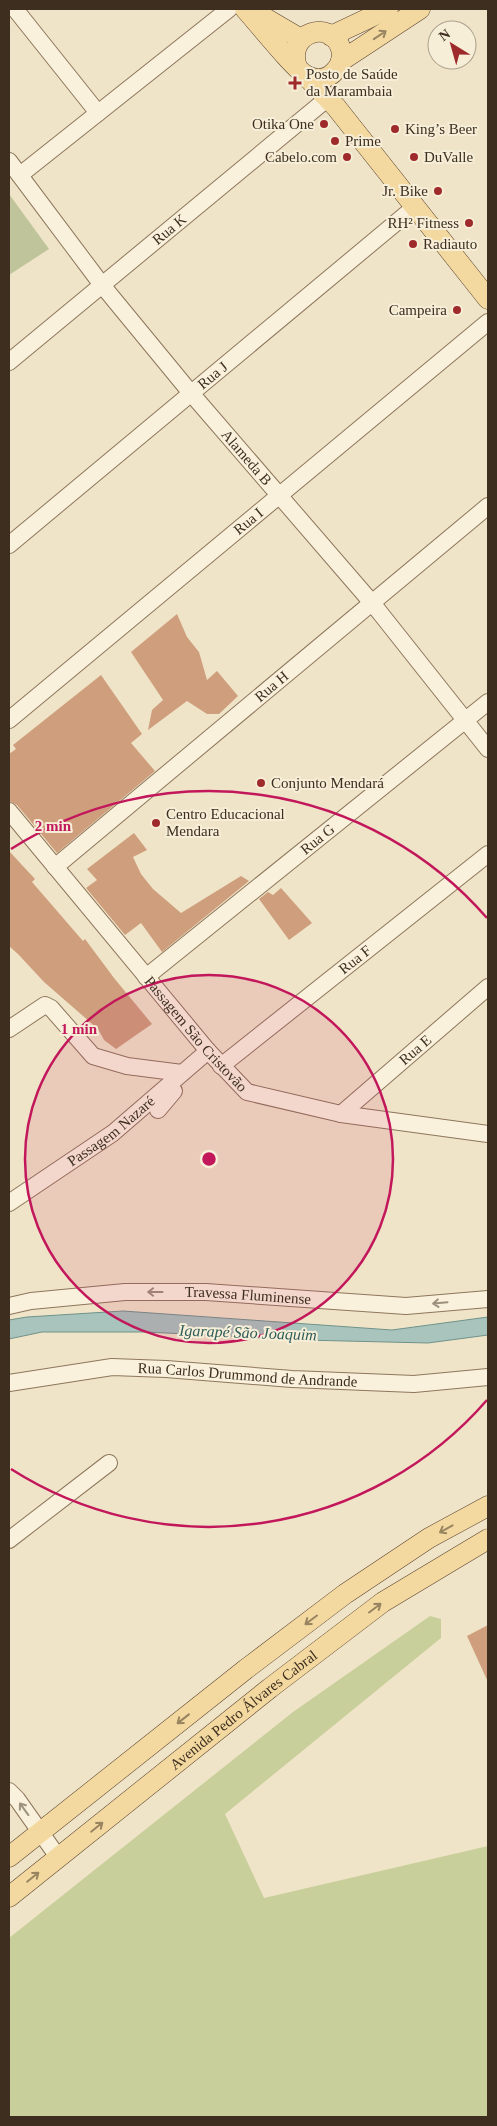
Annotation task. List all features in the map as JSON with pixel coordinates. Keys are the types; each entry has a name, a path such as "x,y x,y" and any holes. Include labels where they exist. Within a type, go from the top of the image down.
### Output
{"main road":[{"path":"244,9 332,102 488,299"},
{"path":"250,9 301,39"},
{"path":"332,36 388,9"},
{"path":"332,102 339,65 341,51 338,42 332,36 316,32 307,34 301,39 294,53 302,72 314,79 323,78 332,74 339,65 420,9"},
{"name":"Avenida Pedro Álvares Cabral","path":"9,1857 238,1675 345,1594 429,1538 488,1506"},
{"name":"Avenida Pedro Álvares Cabral","path":"9,1897 270,1688 383,1602 488,1539"}],"street":[{"path":"14,9 98,113"},
{"path":"20,175 229,9"},
{"name":"Rua K","path":"9,362 102,285 332,102"},
{"name":"Alameda B","path":"9,161 102,285 190,392 373,604 488,749"},
{"name":"Rua J","path":"9,545 190,392 416,206"},
{"name":"Rua I","path":"9,720 488,322"},
{"name":"Rua H","path":"55,867 373,604 488,506"},
{"name":"Rua G","path":"146,977 488,702"},
{"name":"Passagem São Cristovão","path":"9,811 208,1051 247,1092 341,1114 488,1134"},
{"name":"Rua F","path":"221,1066 488,854"},
{"name":"Rua E","path":"341,1114 488,987"},
{"path":"9,1029 45,1005 51,1008 93,1056 127,1066 182,1073"},
{"path":"158,1110 208,1051"},
{"name":"Passagem Nazaré","path":"9,1203 113,1132 208,1051"},
{"name":"Travessa Fluminense","path":"9,1306 31,1300 125,1292 206,1292 406,1306 488,1299"},
{"name":"Rua Carlos Drummond de Andrande","path":"9,1383 112,1368 166,1369 292,1379 414,1384 488,1377"},
{"path":"9,1540 109,1463"},
{"path":"9,1792 17,1799 58,1857"}],"green space":[{"path":"9,194 49,249 9,275"},
{"path":"430,1616 441,1619 441,1638 225,1814 264,1898 488,1846 488,2117 9,2117 9,1938 293,1712"}],"water":[{"name":"Igarapé São Joaquim","path":"123,1311 392,1330 488,1317 488,1335 428,1343 304,1340 146,1332 42,1332 9,1339 9,1320 27,1317"}],"building":[{"path":"177,614 187,637 199,652 207,680 217,671 238,696 219,714 207,714 187,701 148,730 152,710 163,700 131,652"},
{"path":"101,675 142,734 131,743 155,771 57,853 17,805 9,801 9,754 16,749 13,745"},
{"path":"134,833 147,850 133,857 141,874 153,889 181,913 241,876 249,881 162,952 141,923 125,935 86,888 97,880 87,869"},
{"path":"9,851 35,879 32,882 83,941 85,939 152,1024 116,1049 104,1040 98,1029 44,982 9,946"},
{"path":"281,888 312,923 289,940 259,899 268,892 273,895"},
{"path":"488,1625 488,1682 467,1636"}],"place":[{"name":"Posto de Saúde da Marambaia","path":"295,83"},
{"name":"Otika One","path":"324,124"},
{"name":"King’s Beer","path":"395,129"},
{"name":"Prime","path":"335,141"},
{"name":"Cabelo.com","path":"347,157"},
{"name":"DuValle","path":"414,157"},
{"name":"Jr. Bike","path":"438,191"},
{"name":"RH² Fitness","path":"469,223"},
{"name":"Radiauto","path":"413,244"},
{"name":"Campeira","path":"457,310"},
{"name":"Conjunto Mendará","path":"261,783"},
{"name":"Centro Educacional Mendara","path":"156,823"}]}
